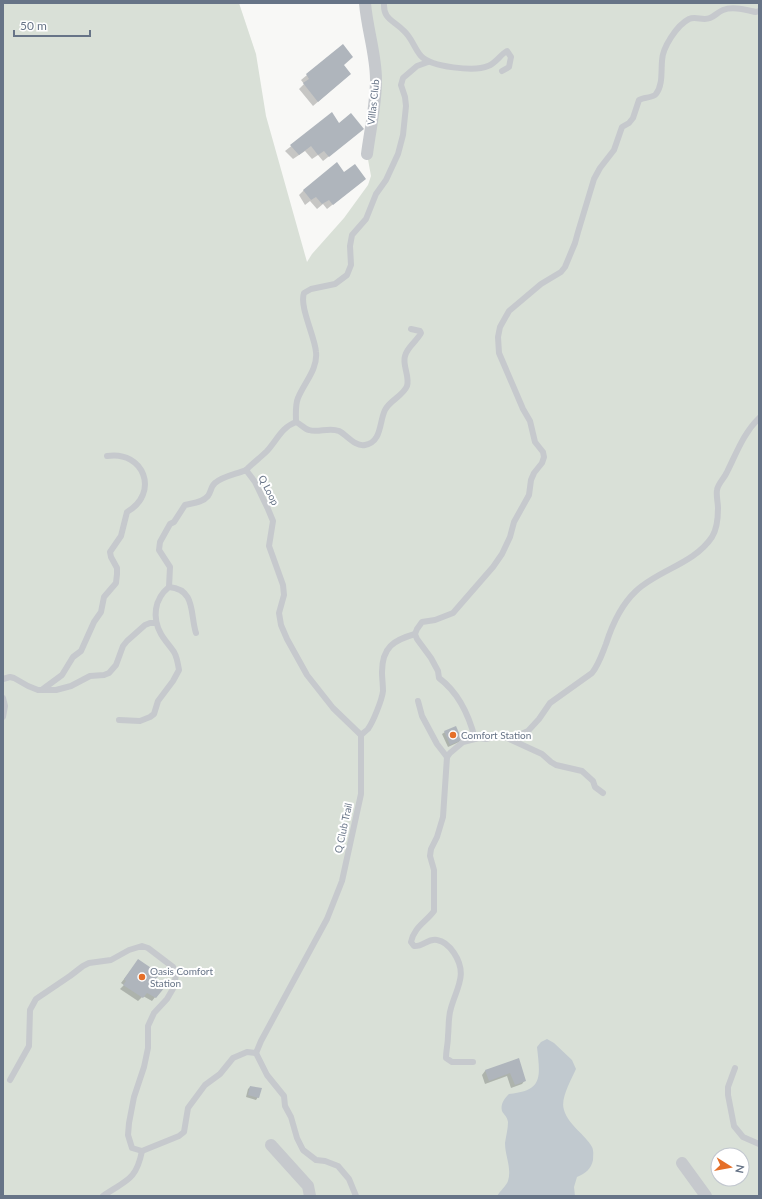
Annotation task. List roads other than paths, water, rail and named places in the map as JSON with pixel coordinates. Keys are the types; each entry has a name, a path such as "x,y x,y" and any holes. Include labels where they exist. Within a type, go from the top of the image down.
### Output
{"street":[{"name":"Villas Club","path":"365,3 366,18 375,61 376,80 367,154"},
{"path":"271,1145 308,1186 310,1196"},
{"path":"682,1163 706,1196"}],"lane":[{"path":"384,3 386,15 403,29 421,56 428,62"},
{"path":"361,735 368,729 383,692 382,671 384,655 390,646 400,639 415,634 422,622 435,620 453,613 493,567 502,554 510,537 514,522 526,503 529,495 531,480 542,462 544,452 535,442 530,421 523,409 499,354 498,337 503,320 508,311 542,284 561,272 568,262 576,243 594,179 600,168 614,150 622,127 633,118 640,100 656,94 661,80 663,52 674,32 692,18 710,18 724,9 731,8 759,11"},
{"path":"296,422 298,398 311,373 316,359 315,345 306,316 303,296 304,293 311,289 335,284 343,279 350,271 350,240 352,235 366,219 376,194 386,180 398,154 403,135 406,106 401,85 403,78 417,66 428,62 476,70 489,66 507,51 511,56 509,67 502,71"},
{"path":"296,422 308,430 336,430 347,436 356,444 364,446 371,442 380,431 384,412 406,387 408,378 404,357 406,352 421,333 420,331 411,330"},
{"path":"473,1062 452,1062 446,1058 451,1008 460,981 461,970 459,960 442,941 435,939 429,940 417,946 414,946 411,942 415,930 434,911 434,870 430,856 431,849 437,837 443,817 447,757 463,742 475,739 517,736 528,730 539,719 550,703 592,673 597,667 614,623 629,598 652,579 690,558 712,537 717,520 717,488 727,474 744,436 759,418"},
{"path":"246,470 268,450 289,425 296,422"},
{"path":"43,689 62,675 73,657 78,654 83,647 94,622 101,612 104,597 116,582 117,568 110,552 121,536 127,512 133,509 144,494 145,483 143,474 139,467 134,462 122,456 107,456"},
{"name":"Q Loop","path":"170,587 170,568 159,550 160,542 170,524 174,522 185,506 201,501 207,497 215,483 230,475 246,470 255,482 272,521 269,546 284,585 284,595 279,613 281,625 287,639 307,675 333,708 361,735"},
{"path":"119,720 140,720 154,714 158,701 174,681 179,670 173,650 162,635 156,623 155,617 157,603 161,595 170,587 184,592 191,601 193,622 196,633"},
{"path":"3,679 10,677 14,678 38,690 56,690 71,686 90,676 104,675 109,673 116,665 123,646 127,640 144,625 156,623"},
{"path":"415,634 419,643 431,658 438,671 439,678 453,691 461,702 475,739"},
{"path":"3,698 5,706 3,717"},
{"path":"418,701 422,716 436,744 447,757"},
{"name":"Q Club Trail","path":"256,1053 261,1041 327,920 342,881 361,794 361,735"},
{"path":"504,737 542,754 556,765 582,771 593,782 595,787 603,793"},
{"path":"10,1080 29,1046 30,1010 36,999 89,963 111,960 129,950 142,946 148,948 173,967 176,974 174,987 167,999 154,1013 148,1026 148,1048 144,1067 134,1097 129,1123 128,1135 132,1148 142,1151 179,1136 184,1132 188,1108 205,1085 220,1074 233,1058 247,1052 256,1053 268,1075 284,1096 297,1138 303,1150 316,1160 326,1161 338,1166 349,1179 356,1196"},
{"path":"735,1068 728,1087 728,1095 734,1126 743,1138 759,1144"},
{"path":"103,1196 130,1178 136,1172 142,1151"}],"place":[{"name":"Comfort Station","path":"453,735"},
{"name":"Oasis Comfort Station","path":"142,977"}]}
